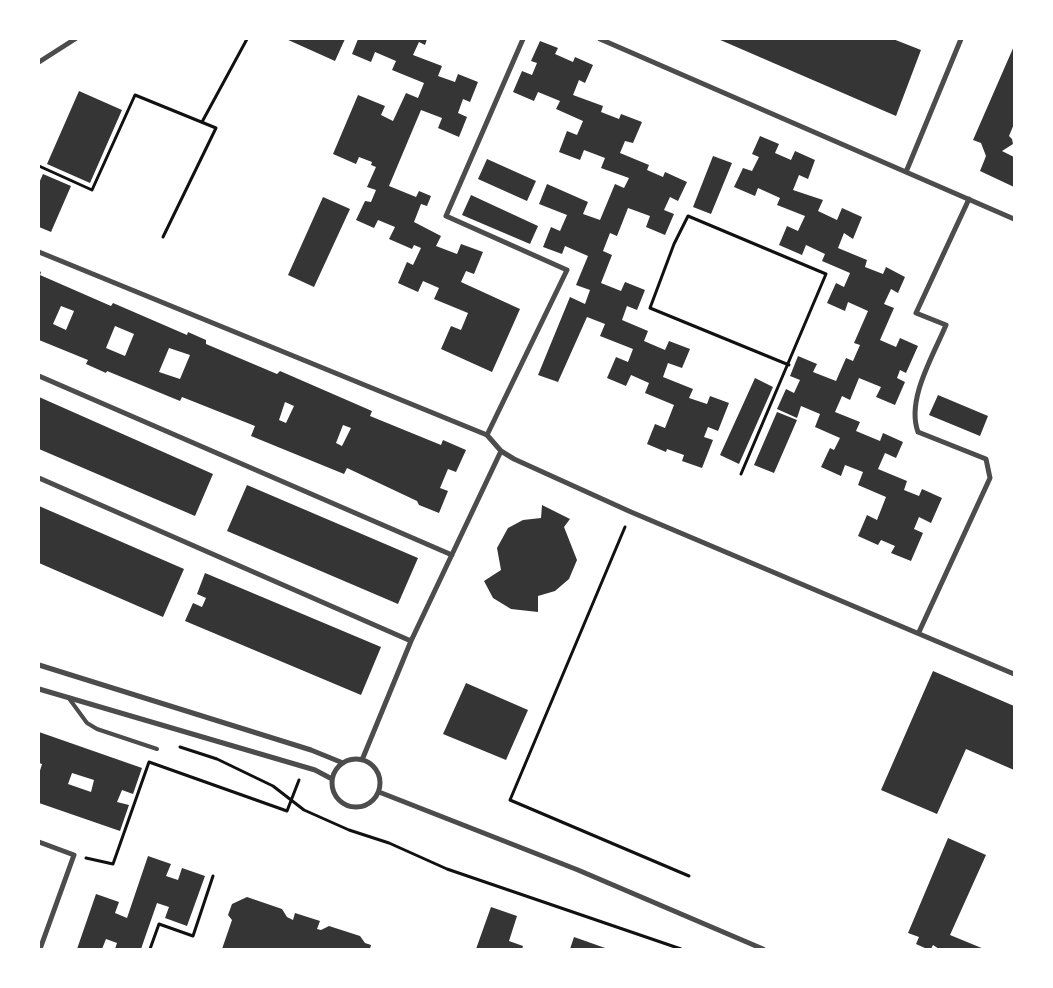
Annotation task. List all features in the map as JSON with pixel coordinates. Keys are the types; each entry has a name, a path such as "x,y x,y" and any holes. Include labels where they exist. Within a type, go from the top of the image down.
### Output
{"street":[{"path":"39,62 75,39"},
{"path":"488,435 567,270 446,216 523,39"},
{"path":"600,39 1014,218"},
{"path":"906,172 961,39"},
{"path":"919,632 990,478 986,460 918,432 913,420 916,398 946,325 916,313 969,198"},
{"path":"39,252 488,435 501,451 631,512 919,632 1014,674"},
{"path":"39,376 452,555"},
{"path":"362,760 411,641 501,451"},
{"path":"39,478 411,641"},
{"path":"39,665 311,750 343,763"},
{"path":"39,689 304,768 332,779"},
{"path":"351,760 362,760 376,769 380,778 379,792 368,804 352,807 338,799 333,789 332,779 335,771 343,763 351,760"},
{"path":"379,792 578,870 763,949"},
{"path":"39,842 74,855 40,949"}],"lane":[{"path":"68,698 87,723 97,729 157,749"}],"path":[{"path":"202,122 247,39"},
{"path":"39,166 92,190 135,95 216,128 163,237"},
{"path":"741,474 789,365 826,274 688,216 674,244 650,308 789,365"},
{"path":"625,527 510,800 689,876"},
{"path":"171,744 217,760 249,774 273,786 304,810 349,830 389,843 447,869 681,949"},
{"path":"74,855 112,864 149,762 287,811 304,768"},
{"path":"150,949 159,924 193,936 213,876"}],"building":[{"path":"286,39 345,39 335,61"},
{"path":"358,39 427,39 425,45 419,42 413,55 442,66 438,76 455,82 458,74 478,82 470,102 463,99 458,113 467,117 459,137 438,128 442,118 421,110 389,186 416,197 419,191 431,196 427,206 421,204 414,222 441,236 436,246 457,254 461,244 483,252 474,274 466,271 461,282 520,309 492,372 441,349 451,326 461,330 468,313 434,299 439,288 423,281 418,292 398,283 407,262 413,265 421,248 414,245 412,249 389,239 395,227 378,220 374,228 356,220 365,201 371,202 376,190 367,187 376,167 371,165 372,162 359,157 356,164 333,154 358,95 385,106 381,115 393,121 406,93 418,98 424,83 392,70 396,61 375,52 371,62 352,54"},
{"path":"718,39 893,39 921,50 896,116"},
{"path":"540,41 558,48 555,54 573,62 575,57 593,65 585,83 579,80 573,95 603,106 601,112 619,119 621,114 642,122 633,143 625,141 620,153 649,165 647,170 663,177 665,172 687,182 678,201 670,197 664,210 674,214 665,235 646,227 650,216 628,208 617,236 610,233 603,251 612,255 601,283 621,291 625,282 645,290 637,310 627,306 622,320 648,331 644,341 665,350 669,341 690,349 682,368 668,363 663,377 693,389 689,398 707,404 710,396 729,403 718,431 708,427 704,437 713,440 702,468 682,461 684,455 667,449 666,452 647,444 655,424 665,428 674,405 645,393 649,383 631,375 626,386 607,378 616,357 628,362 633,349 600,336 605,324 587,317 558,382 538,375 570,297 585,304 590,290 576,285 588,256 565,246 562,254 543,247 551,227 560,231 567,215 539,204 547,184 588,202 583,214 600,220 615,184 624,188 629,178 601,168 605,158 584,150 580,160 559,152 567,131 577,135 583,121 556,109 560,101 538,92 534,101 513,92 522,71 532,75 537,63 531,61"},
{"path":"1014,46 1014,124 1009,136 1013,144 1002,151 1014,157 1014,187 980,171 986,156 981,143 973,140"},
{"path":"79,91 122,110 90,183 47,164"},
{"path":"760,136 779,144 775,153 791,160 795,151 815,160 808,179 799,175 793,190 823,200 818,211 837,220 842,208 862,217 853,239 844,233 838,248 867,260 865,267 883,274 886,267 905,277 898,293 891,289 884,304 894,308 880,340 896,347 900,338 918,346 906,373 900,370 897,378 905,382 895,405 876,397 881,387 859,378 850,400 842,396 835,412 860,422 856,431 880,441 883,433 903,442 896,458 885,453 878,469 907,481 904,490 919,496 922,489 942,498 931,523 919,517 914,529 923,533 911,561 891,553 895,546 881,540 878,545 858,536 867,515 877,520 886,497 858,485 863,472 845,465 841,476 821,467 830,448 834,450 840,438 815,427 820,414 801,406 797,418 777,409 786,389 794,393 800,380 790,376 798,356 817,364 813,372 836,381 846,358 853,361 860,345 854,343 868,311 848,302 845,311 827,303 836,283 844,287 850,273 822,261 825,254 806,245 802,255 779,245 787,226 798,231 805,216 777,205 780,198 758,188 755,196 734,187 743,168 752,171 759,157 752,154"},
{"path":"713,156 732,163 711,214 693,207"},
{"path":"487,159 536,181 527,201 478,179"},
{"path":"43,174 71,186 51,232 39,227 39,183"},
{"path":"471,195 538,226 530,244 462,215"},
{"path":"323,197 350,209 314,287 288,275"},
{"path":"39,271 41,272 40,275 111,306 113,303 187,335 188,332 206,340 206,344 277,374 280,371 372,411 370,416 441,445 443,440 466,450 456,472 448,469 440,488 448,491 439,513 419,505 417,501 347,468 344,474 251,436 255,426 182,397 180,401 107,371 106,373 86,364 88,360 39,340","holes":["61,306 74,311 66,330 53,324","115,326 134,334 125,356 106,348","169,348 190,355 180,379 159,372","285,402 294,406 286,423 279,420","343,425 351,428 342,446 336,443"]},
{"path":"755,378 773,387 739,464 720,455"},
{"path":"938,395 988,416 980,436 929,415"},
{"path":"39,397 213,474 195,516 39,449"},
{"path":"777,412 797,420 774,473 754,465"},
{"path":"247,485 418,558 398,604 227,531"},
{"path":"542,505 570,519 564,527 577,560 569,579 555,591 538,596 538,612 511,609 493,598 484,581 501,570 497,548 508,528 523,520 541,518"},
{"path":"39,506 184,569 163,617 39,563"},
{"path":"205,573 381,647 361,695 185,621 193,603 202,607 206,598 197,594"},
{"path":"933,671 1014,706 1014,770 966,749 937,814 881,790"},
{"path":"466,683 528,710 506,760 443,734"},
{"path":"39,732 142,768 133,794 122,790 117,802 129,805 120,831 39,803 39,774 42,764 39,763","holes":["72,773 94,780 91,792 68,784"]},
{"path":"948,838 986,855 950,935 984,949 939,949 933,945 931,949 927,949 916,944 919,937 908,933"},
{"path":"148,856 171,864 166,876 178,880 182,868 205,876 187,926 165,918 169,907 157,903 141,949 115,949 117,943 106,939 102,949 77,949 96,894 119,902 115,913 127,918"},
{"path":"247,897 282,909 287,917 293,920 295,913 320,921 317,929 321,930 329,926 360,936 365,943 371,945 370,949 222,949 232,920 228,915 232,904"},
{"path":"491,907 517,916 509,941 523,946 522,949 476,949"},
{"path":"574,937 608,949 570,949"}]}
